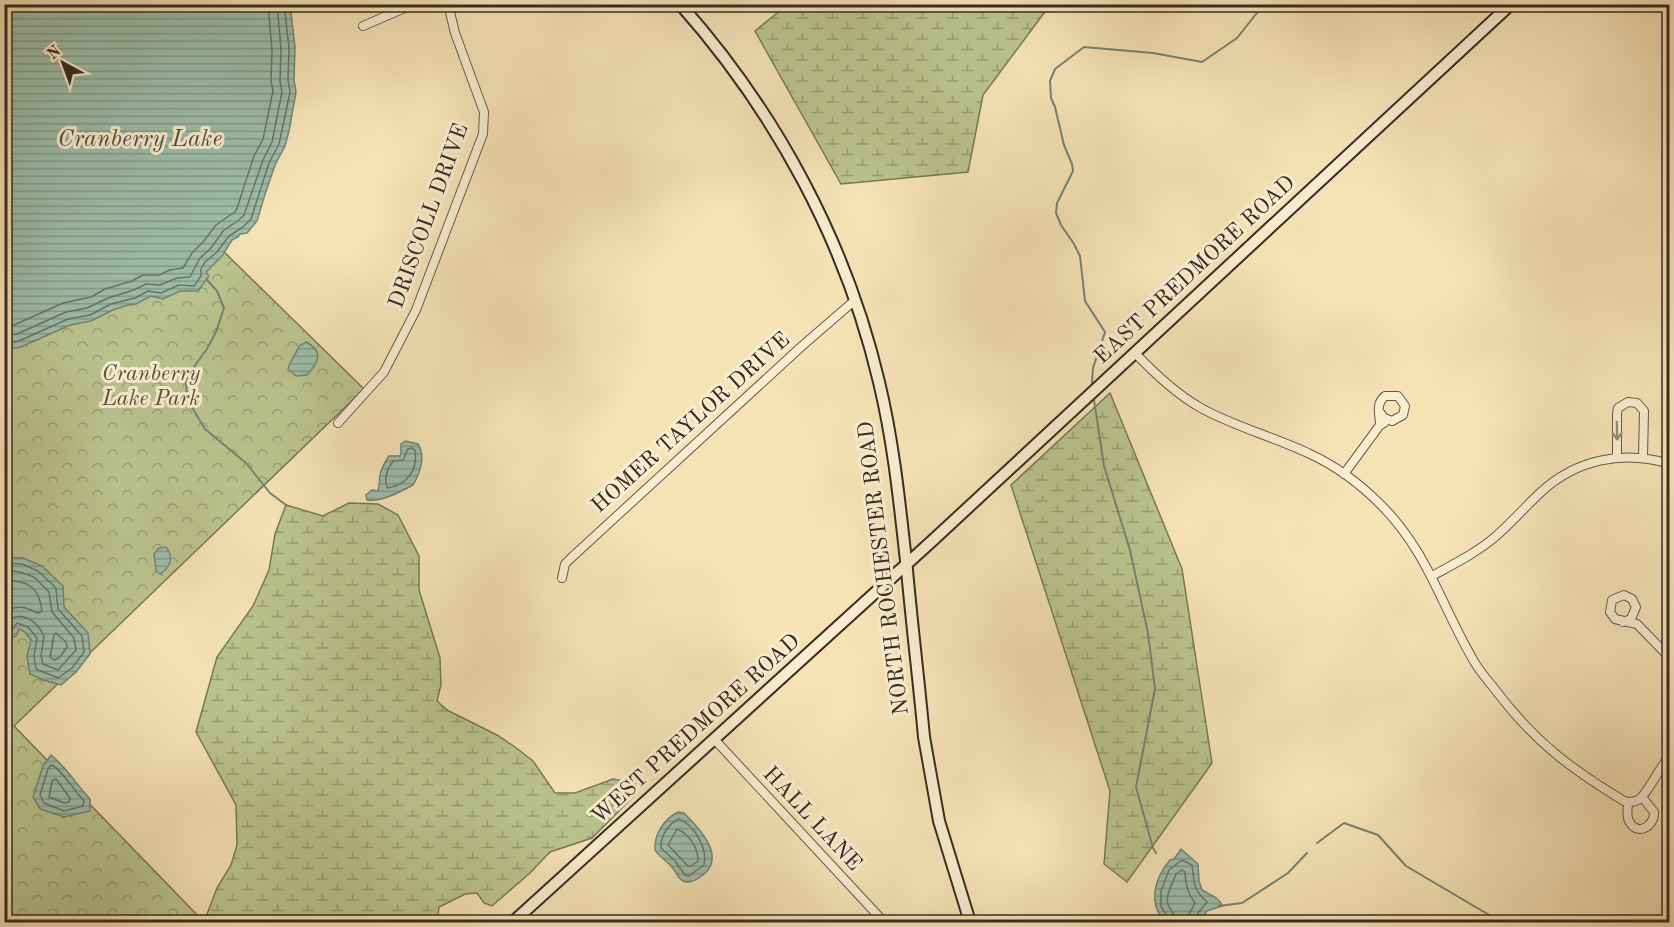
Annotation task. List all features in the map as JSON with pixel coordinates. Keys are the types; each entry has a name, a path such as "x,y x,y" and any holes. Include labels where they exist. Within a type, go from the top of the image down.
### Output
{"street":[{"path":"363,26 414,4"},
{"name":"DRISCOLL DRIVE","path":"338,423 380,377 416,310 483,134 484,112 455,33 448,4"},
{"name":"NORTH ROCHESTER ROAD","path":"680,4 740,78 780,138 819,212 870,347 887,419 901,510 929,769 945,843 970,922"},
{"name":"EAST PREDMORE ROAD","path":"906,565 1506,6"},
{"name":"HOMER TAYLOR DRIVE","path":"562,578 565,564 571,558 801,346 854,301"},
{"path":"1135,353 1163,381 1201,408 1310,454 1344,474 1379,502 1404,529 1432,576 1476,664 1515,716 1548,750 1628,802 1642,797 1670,756"},
{"path":"1344,474 1380,425 1400,418 1405,411 1404,402 1398,396 1394,394 1385,396 1379,403 1380,425"},
{"path":"1617,457 1618,408 1632,402 1637,403 1644,411 1643,457"},
{"path":"1379,411 1383,418 1392,421"},
{"path":"1432,576 1470,556 1494,538 1556,480 1583,466 1617,457 1643,457 1670,464"},
{"name":"WEST PREDMORE ROAD","path":"513,922 906,565"},
{"path":"1637,624 1615,619 1610,612 1612,600 1620,596 1629,597 1635,603 1637,624 1670,658"},
{"path":"1623,622 1631,619 1635,611"},
{"name":"HALL LANE","path":"715,740 884,922"},
{"path":"1628,802 1628,816 1631,824 1639,829 1647,827 1654,821 1654,812 1642,797"}],"green space":[{"path":"787,5 1050,5 983,95 968,172 841,184 755,31"},
{"name":"Cranberry Lake Park","path":"77,108 364,389 14,726 204,922 5,922 5,175"},
{"path":"1110,393 1182,569 1212,763 1127,882 1104,864 1110,791 1011,485"},
{"path":"349,503 378,504 398,515 419,556 419,590 440,658 441,685 437,701 447,710 497,735 533,761 555,793 575,793 613,779 635,783 634,796 592,838 550,852 492,906 484,903 477,893 465,894 439,907 437,922 204,922 217,888 231,865 237,845 236,805 196,732 217,657 253,606 269,570 275,534 286,505 323,516"}],"water":[{"name":"Cranberry Lake","path":"4,5 290,5 295,47 296,92 285,146 275,165 257,221 247,233 240,234 232,240 222,256 206,272 209,276 198,291 180,291 163,299 151,296 91,321 70,325 21,347 5,350"},
{"path":"306,342 316,350 317,362 307,375 296,376 288,369 299,346"},
{"path":"405,441 418,444 422,454 420,470 413,485 384,498 367,500 366,495 372,490 378,491 382,467 389,456 400,456 401,444"},
{"path":"166,547 171,558 167,568 160,574 156,571 154,554 159,548"},
{"path":"5,557 23,558 42,566 63,586 64,607 88,633 90,654 76,672 61,685 30,674 27,656 31,640 25,632 19,629 16,636 5,639"},
{"path":"51,755 90,799 90,811 64,817 40,809 33,797 43,766"},
{"path":"678,812 684,813 696,826 708,842 711,851 710,867 701,876 689,882 684,882 655,850 656,838 661,828"},
{"path":"1181,849 1198,864 1202,890 1217,898 1222,906 1207,911 1199,922 1165,922 1156,907 1155,891 1160,875 1164,867"}],"waterway":[{"path":"1092,383 1093,368 1105,332 1085,301 1080,256 1056,213 1057,203 1073,171 1051,98 1050,81 1055,69 1084,47 1153,53 1202,62 1237,38 1264,4"},
{"path":"206,279 217,291 224,308 216,332 207,349 187,376 187,399 205,429 246,463 270,493 286,505"},
{"path":"1094,400 1104,466 1130,550 1148,633 1155,689 1136,787 1156,853"},
{"path":"1317,843 1344,823 1378,835 1406,866 1501,922"},
{"path":"1219,906 1242,903 1288,873 1307,853"},
{"path":"1665,922 1670,917"}]}
